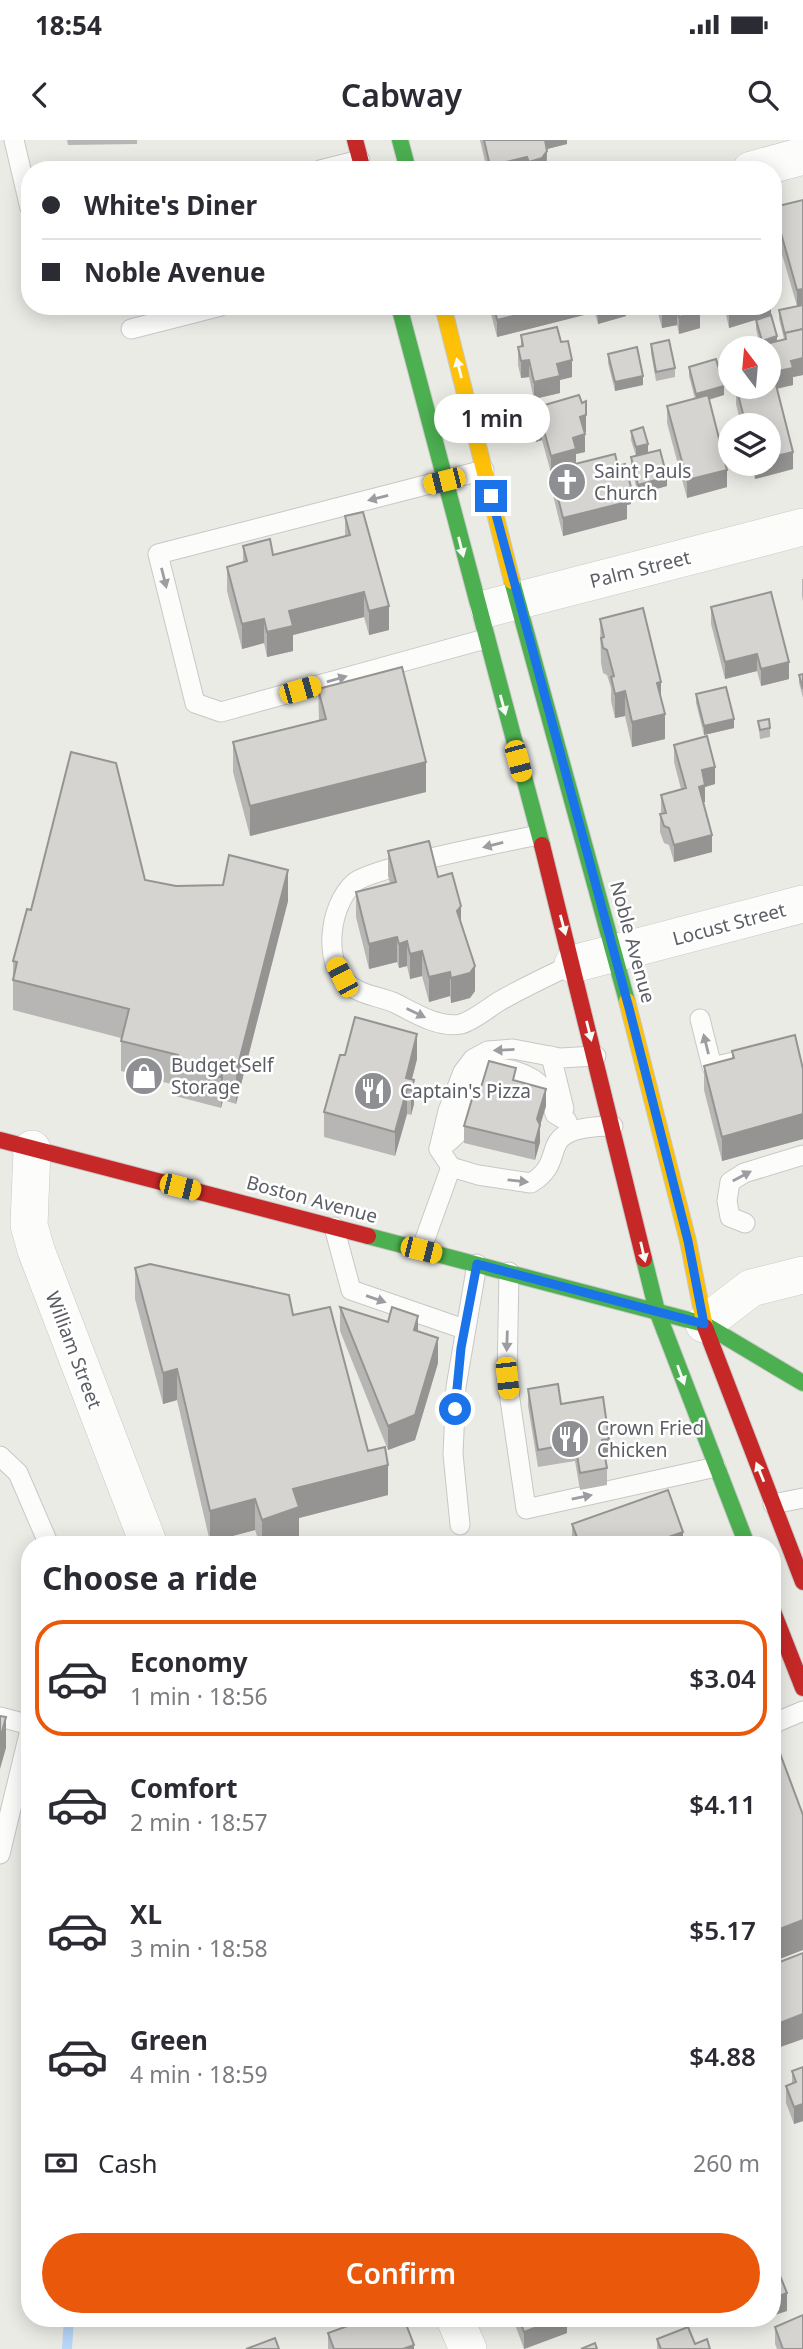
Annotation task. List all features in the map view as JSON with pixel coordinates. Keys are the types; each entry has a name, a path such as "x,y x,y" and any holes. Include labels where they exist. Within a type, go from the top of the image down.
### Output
{"main road":[{"path":"355,140 361,161"},
{"path":"400,140 406,161"},
{"path":"401,315 573,964 657,1311 743,1536"},
{"name":"Noble Avenue","path":"445,315 517,601 615,954 688,1241 704,1324 803,1582"},
{"name":"Boston Avenue","path":"16,1145 704,1324 803,1383"},
{"path":"781,1632 803,1688"}],"street":[{"path":"782,162 803,156"},
{"name":"Palm Street","path":"482,625 517,601 803,527"},
{"name":"Locust Street","path":"573,964 803,904"},
{"name":"William Street","path":"16,1145 29,1225 36,1250 146,1536"},
{"path":"704,1324 751,1288 803,1275"},
{"path":"459,2327 467,2349"}],"lane":[{"path":"14,140 21,170"},
{"path":"131,329 185,315"},
{"path":"482,625 221,712 195,703 158,554 484,470"},
{"path":"538,835 389,869 355,881 341,901 331,947 342,977 352,988 388,1000 427,1019 449,1024 464,1024 523,988 573,964"},
{"path":"700,1019 712,1067 749,1059"},
{"path":"569,1126 556,1141 544,1170 531,1183 478,1175 451,1167 439,1149 448,1111 463,1072 472,1059 488,1051 513,1049 561,1058 596,1056"},
{"path":"551,1056 569,1126"},
{"path":"439,1149 459,1131 470,1086 478,1072 486,1068 528,1075 550,1097 555,1114 569,1126 613,1126"},
{"path":"745,1223 730,1217 727,1200 730,1182 744,1173 803,1155"},
{"path":"421,1250 451,1167"},
{"path":"334,1227 351,1290 464,1329"},
{"path":"460,1525 453,1454 456,1387 477,1264"},
{"path":"509,1272 507,1378 526,1509 716,1467"},
{"path":"0,1456 19,1473 45,1536"},
{"path":"773,1504 803,1498"},
{"path":"781,1720 803,1711"},
{"path":"0,1717 21,1725"},
{"path":"0,1854 21,1766"}],"building":[{"path":"484,140 545,140 547,151 542,158 532,161 529,161 527,157 511,161 489,161"},
{"path":"803,200 803,289 797,290 782,237 782,205"},
{"path":"803,305 803,329 785,335 780,315 782,309"},
{"path":"496,315 517,315 497,320"},
{"path":"771,315 777,336 761,336 756,320"},
{"path":"557,327 561,342 568,341 572,360 557,364 560,376 534,382 529,360 521,361 518,347 523,346 521,335"},
{"path":"803,329 803,358 791,361 793,368 781,370 781,340 786,339 785,333"},
{"path":"669,340 675,368 656,372 651,344"},
{"path":"637,347 643,376 615,382 608,354"},
{"path":"716,359 718,388 696,394 689,367"},
{"path":"579,395 582,403 586,401 586,415 580,417 585,434 573,438 576,449 551,456 542,423 536,425 531,409"},
{"path":"708,395 718,434 718,472 687,480 667,406"},
{"path":"739,399 780,399 793,452 781,455 781,413 743,413"},
{"path":"643,427 648,444 636,447 631,431"},
{"path":"660,450 667,477 638,485 631,457"},
{"path":"615,454 618,466 625,464 631,487 624,489 627,502 563,518 551,470"},
{"path":"363,512 389,606 369,611 364,592 289,611 293,626 267,632 264,619 242,624 227,567 247,561 243,546 270,539 273,555 350,535 345,516"},
{"path":"771,592 789,662 761,669 757,654 725,662 711,607"},
{"path":"643,608 661,682 657,683 665,714 632,722 625,691 615,694 611,677 614,676 601,638 604,637 600,619"},
{"path":"402,667 426,762 250,806 233,742 326,719 318,689"},
{"path":"726,687 734,719 704,726 696,694"},
{"path":"769,719 770,728 760,730 758,721"},
{"path":"707,736 715,767 702,770 705,785 699,787 712,835 674,845 669,828 664,826 660,814 666,813 661,795 686,788 674,745"},
{"path":"71,752 116,763 145,880 176,886 223,885 229,855 288,870 236,1073 223,1070 221,1077 175,1066 178,1055 121,1041 129,1009 13,980 17,962 13,961 27,909 31,910"},
{"path":"429,841 438,877 452,873 461,906 457,911 475,966 470,973 451,978 450,972 429,977 422,951 410,954 407,941 399,944 397,937 369,944 356,892 396,882 388,851"},
{"name":"Captain's Pizza","path":"355,1017 417,1034 406,1078 414,1080 411,1090 407,1089 395,1132 324,1112 340,1055 345,1055"},
{"path":"795,1035 803,1069 803,1114 722,1137 704,1066 734,1058 732,1051"},
{"path":"489,1061 516,1068 513,1080 546,1089 537,1119 540,1125 535,1143 464,1126 474,1092 479,1094"},
{"path":"150,1264 289,1295 293,1315 330,1307 368,1451 385,1447 388,1465 293,1489 299,1507 262,1520 255,1499 210,1511 177,1369 163,1373 135,1268"},
{"path":"340,1307 388,1322 392,1307 418,1316 414,1330 438,1338 415,1415 388,1426"},
{"name":"Crown Fried Chicken","path":"558,1384 561,1404 603,1397 609,1439 602,1440 607,1468 580,1473 575,1443 538,1450 528,1389"},
{"path":"668,1490 683,1532 672,1536 577,1536 572,1524"},
{"path":"0,1716 6,1717 0,1739"},
{"path":"781,1756 803,1815 803,1920 781,1929"},
{"path":"803,1953 803,2014 781,2023 781,1962"},
{"path":"803,2067 803,2104 794,2107 786,2086 796,2082 792,2071"},
{"path":"781,2278 787,2293 781,2295"},
{"path":"803,2315 803,2349 783,2349 775,2327 781,2327 781,2324"},
{"path":"345,2327 407,2327 414,2345 403,2349 334,2349 328,2333"},
{"path":"522,2327 537,2327 524,2332"},
{"path":"688,2327 695,2344 707,2339 710,2349 661,2349 657,2339"},
{"path":"275,2338 279,2349 246,2349"},
{"path":"595,2343 597,2349 581,2349"}],"waterway":[{"path":"67,2349 68,2327"}],"traffic: fast":[{"path":"400,140 406,161"},
{"path":"401,315 542,845"},
{"path":"512,581 627,1001"},
{"path":"368,1236 704,1324 803,1383"},
{"path":"644,1259 657,1311 744,1536"}],"traffic: slow":[{"path":"445,315 512,581"},
{"path":"627,1001 688,1241 705,1327"}],"traffic: jam":[{"path":"355,140 361,161"},
{"path":"542,845 644,1259"},
{"path":"0,1140 368,1236"},
{"path":"705,1327 803,1582"},
{"path":"781,1632 803,1688"}],"place":[{"name":"Saint Pauls Church","path":"567,482"},
{"name":"Budget Self Storage","path":"144,1076"},
{"name":"Captain's Pizza","path":"373,1091"},
{"name":"Crown Fried Chicken","path":"570,1439"}],"route":[{"path":"455,1409 461,1348 477,1264 704,1324 688,1241 629,1008 491,496"}]}
